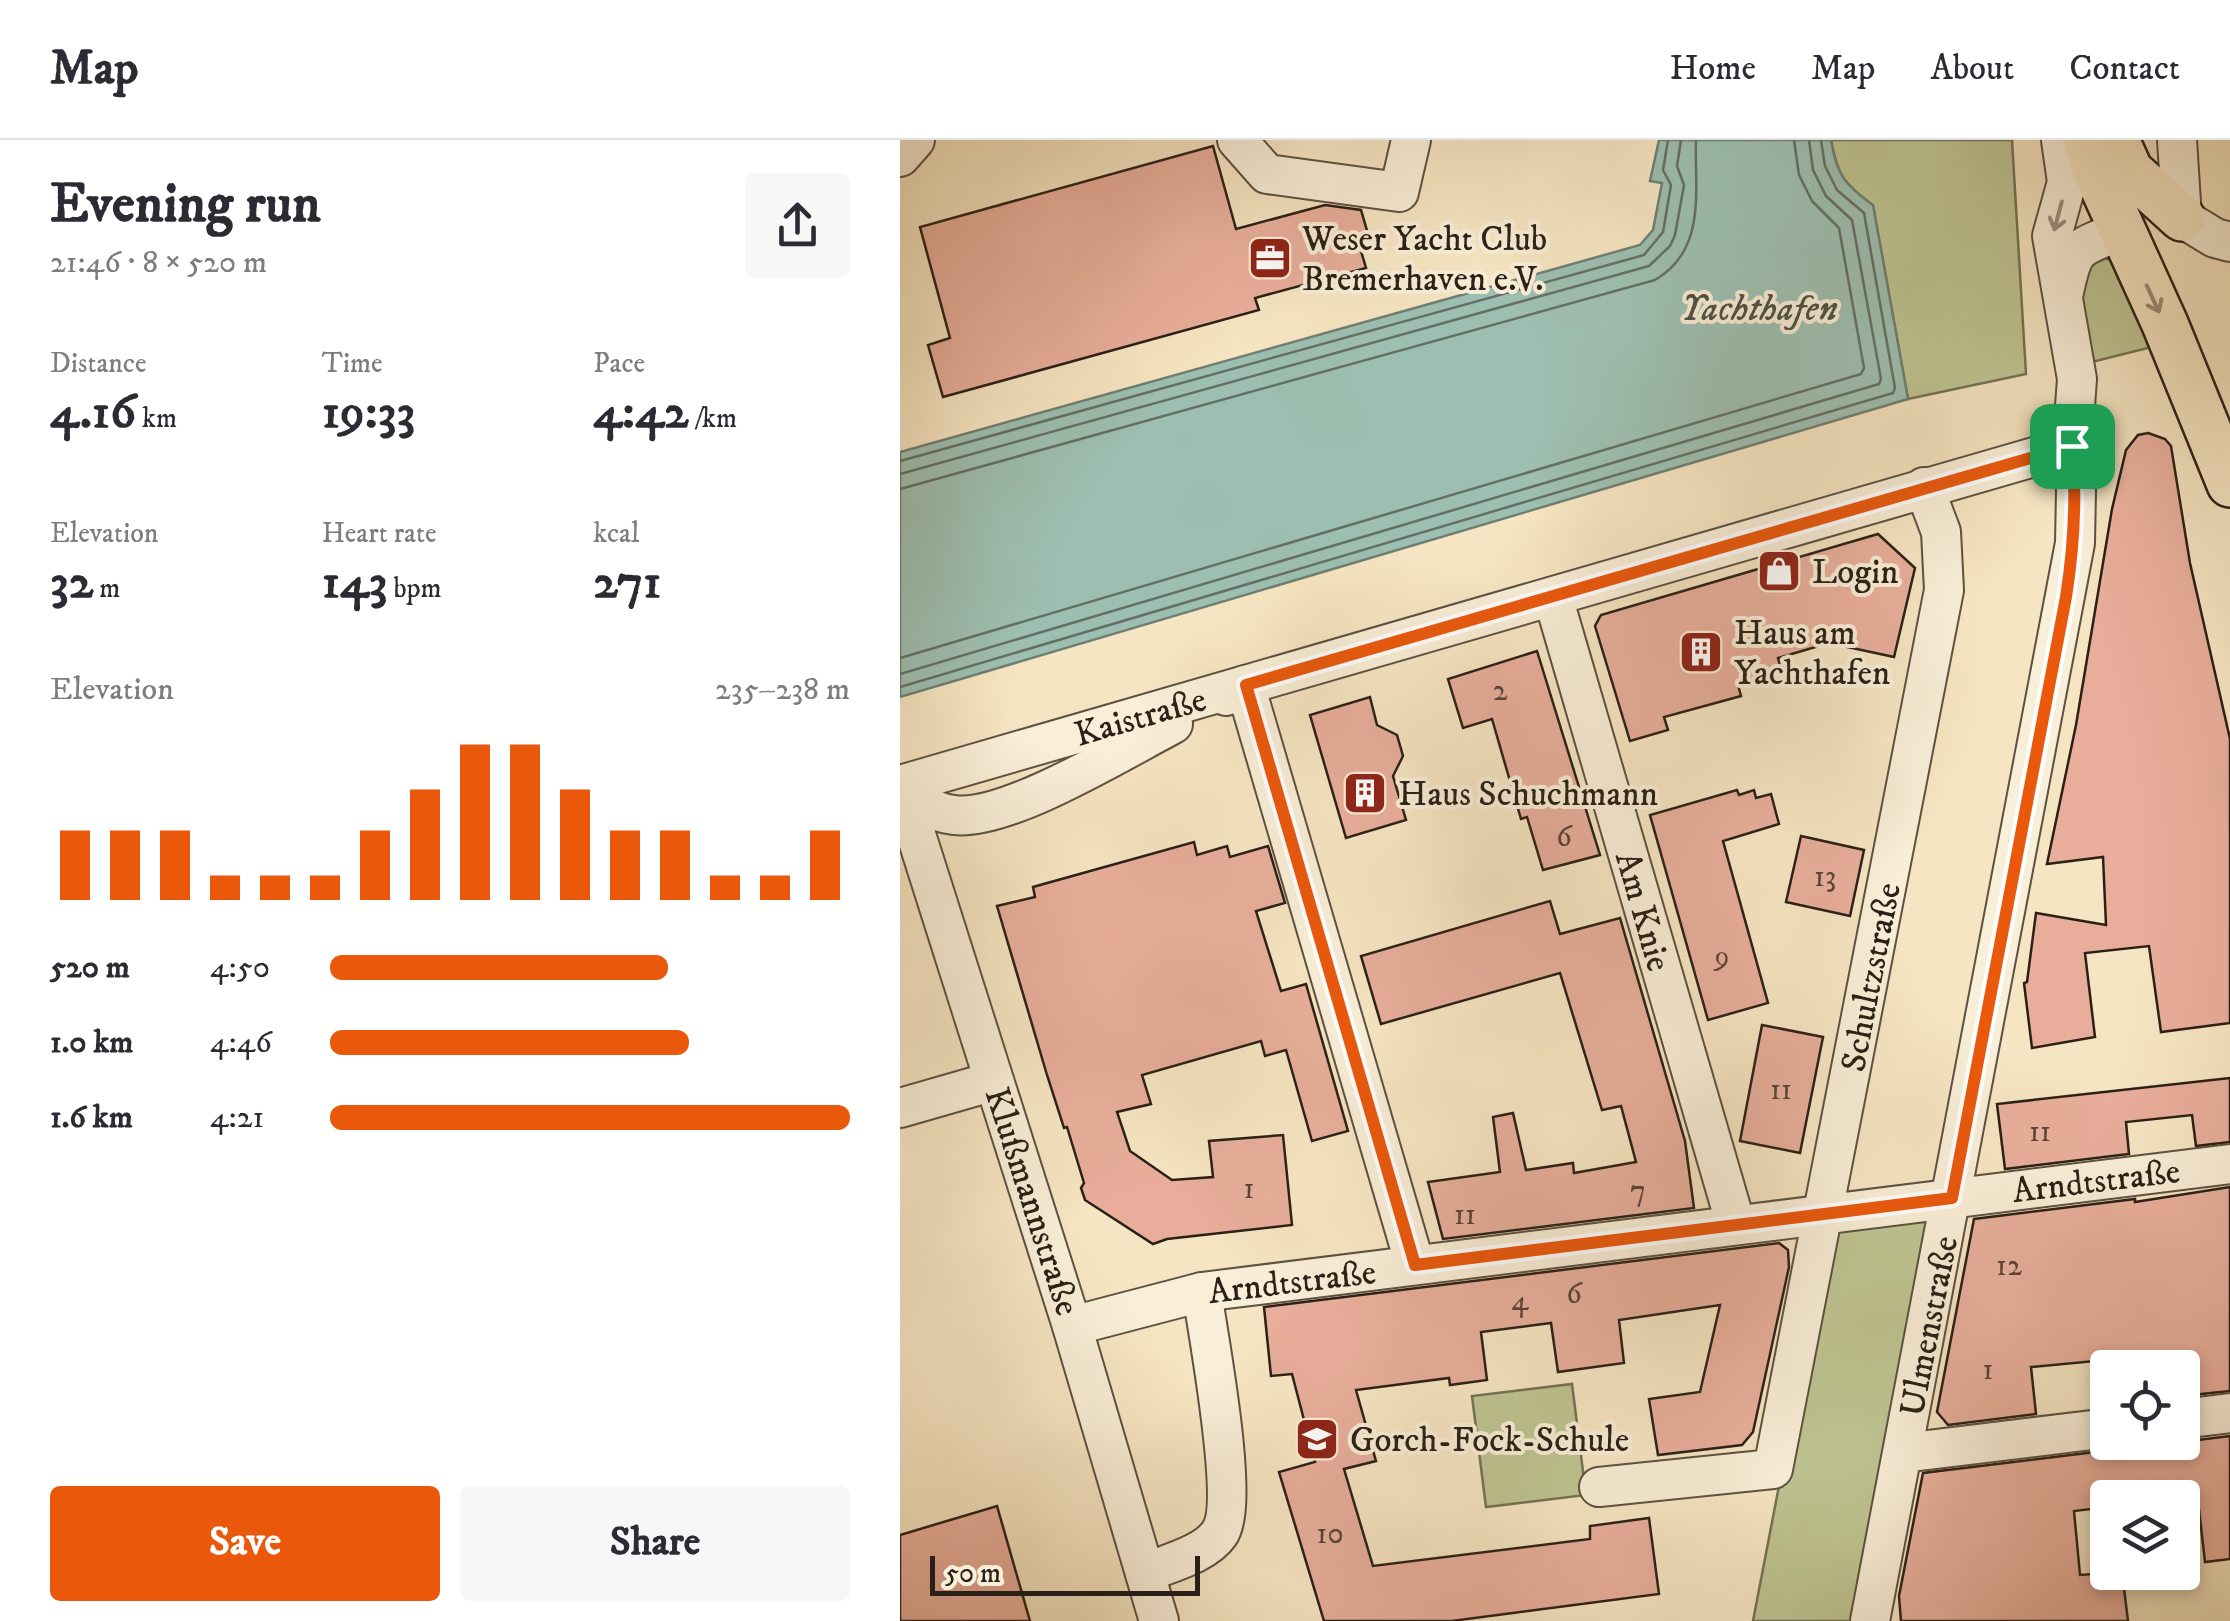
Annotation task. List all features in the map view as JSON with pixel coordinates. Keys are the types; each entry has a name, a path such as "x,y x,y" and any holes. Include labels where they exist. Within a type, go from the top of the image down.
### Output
{"main road":[{"path":"2087,140 2230,484"},
{"path":"2116,140 2130,170 2182,218"},
{"path":"2122,230 2182,218"}],"street":[{"path":"900,157 915,140"},
{"path":"1237,140 1268,174 1400,192 1411,140"},
{"name":"Ulmenstraße","path":"1870,1621 2075,543 2072,446 2077,379 2052,236 2067,182 2062,140"},
{"path":"2177,140 2182,218"},
{"path":"2182,218 2230,216"},
{"path":"2182,218 2214,238 2230,242"},
{"path":"2064,292 2070,258 2083,246 2122,230"},
{"name":"Kaistraße","path":"900,785 2072,446"},
{"name":"Schultzstraße","path":"1599,1487 1774,1469 1944,590 1942,532 1924,487"},
{"name":"Am Knie","path":"1553,597 1736,1225"},
{"path":"900,785 921,803 953,815 998,811 1246,685 1415,1265"},
{"name":"Klußmannstraße","path":"900,785 1072,1326 1159,1621"},
{"path":"900,1108 994,1081"},
{"name":"Arndtstraße","path":"1072,1326 1202,1292 2230,1164"},
{"path":"1145,1573 1205,1547 1222,1529 1226,1516 1226,1468 1202,1292"},
{"path":"2200,1417 2230,1413"},
{"path":"1903,1453 2090,1430"}],"green space":[{"path":"1831,140 2012,140 2026,374 1908,399 1873,206 1843,178"},
{"path":"2105,258 2115,262 2160,345 2088,363 2080,282 2093,260"},
{"path":"1941,1209 1858,1621 1753,1621 1829,1226"},
{"path":"1572,1384 1586,1495 1486,1507 1472,1396"}],"water":[{"name":"Yachthafen","path":"1659,140 1831,140 1843,178 1873,205 1908,399 900,697 900,452 1640,245 1653,230 1662,183 1650,181"}],"building":[{"path":"1213,146 1236,229 1325,205 1361,210 1372,248 1361,251 1366,268 1255,298 1259,310 943,397 928,345 950,338 920,227"},
{"path":"2148,433 2165,439 2171,446 2190,563 2230,739 2230,1023 2161,1032 2149,946 2085,953 2095,1037 2032,1048 2024,983 2036,913 2106,925 2103,857 2047,864 2076,725 2112,509 2126,450 2138,435"},
{"name":"Haus am Yachthafen","path":"1878,534 1915,568 1894,657 1829,643 1778,658 1782,673 1738,685 1741,696 1664,717 1668,730 1630,741 1595,626 1601,615"},
{"path":"1537,651 1600,855 1543,870 1527,817 1521,819 1492,719 1463,728 1448,679"},
{"name":"Haus Schuchmann","path":"1370,697 1377,725 1397,735 1403,756 1393,776 1406,820 1346,838 1310,715"},
{"path":"1737,790 1739,795 1754,790 1756,798 1771,794 1779,824 1723,841 1768,1003 1708,1020 1650,815"},
{"path":"1801,836 1864,850 1850,916 1786,902"},
{"path":"1194,842 1197,855 1227,846 1230,857 1268,846 1285,903 1256,911 1281,991 1306,984 1348,1131 1312,1141 1286,1050 1265,1056 1261,1041 1142,1075 1151,1104 1117,1112 1130,1151 1172,1180 1213,1177 1209,1141 1283,1135 1292,1225 1167,1239 1153,1244 1085,1200 1081,1188 1084,1183 997,906 1035,897 1033,887"},
{"path":"1550,901 1560,934 1620,918 1685,1141 1694,1208 1443,1239 1428,1182 1500,1172 1493,1117 1513,1113 1526,1170 1573,1163 1574,1173 1636,1162 1621,1106 1602,1110 1560,973 1381,1024 1361,956"},
{"path":"1762,1025 1823,1037 1800,1153 1740,1141"},
{"path":"2230,1078 2230,1142 2196,1146 2192,1115 2126,1122 2129,1154 2005,1169 1997,1104"},
{"path":"2230,1187 2230,1391 2200,1394 2200,1350 2090,1350 2090,1361 2031,1367 2036,1414 1948,1425 1937,1412 1974,1219 2135,1202"},
{"path":"1779,1243 1788,1250 1789,1267 1753,1432 1742,1445 1658,1455 1649,1399 1700,1392 1720,1305 1619,1320 1624,1363 1558,1372 1551,1323 1481,1332 1487,1380 1450,1385 1449,1378 1356,1390 1376,1461 1344,1469 1373,1566 1590,1539 1590,1526 1649,1518 1659,1594 1452,1621 1324,1621 1279,1472 1315,1462 1292,1374 1271,1376 1264,1307"},
{"path":"2230,1436 2230,1559 2205,1562 2200,1480 2090,1480 2090,1509 2074,1511 2080,1575 2090,1574 2090,1590 2124,1590 2128,1621 1901,1621 1899,1596 1923,1473 2090,1453 2090,1460 2200,1460 2200,1440"},
{"path":"997,1506 1030,1621 900,1621 900,1535"}],"place":[{"name":"Weser Yacht Club Bremerhaven e.V.","path":"1270,258"},
{"name":"Login","path":"1779,571"},
{"name":"Haus am Yachthafen","path":"1701,652"},
{"name":"Haus Schuchmann","path":"1365,793"},
{"name":"Gorch-Fock-Schule","path":"1317,1439"}],"route":[{"path":"2072,446 2075,543 1952,1198 1415,1265 1246,685 2072,446"}]}
